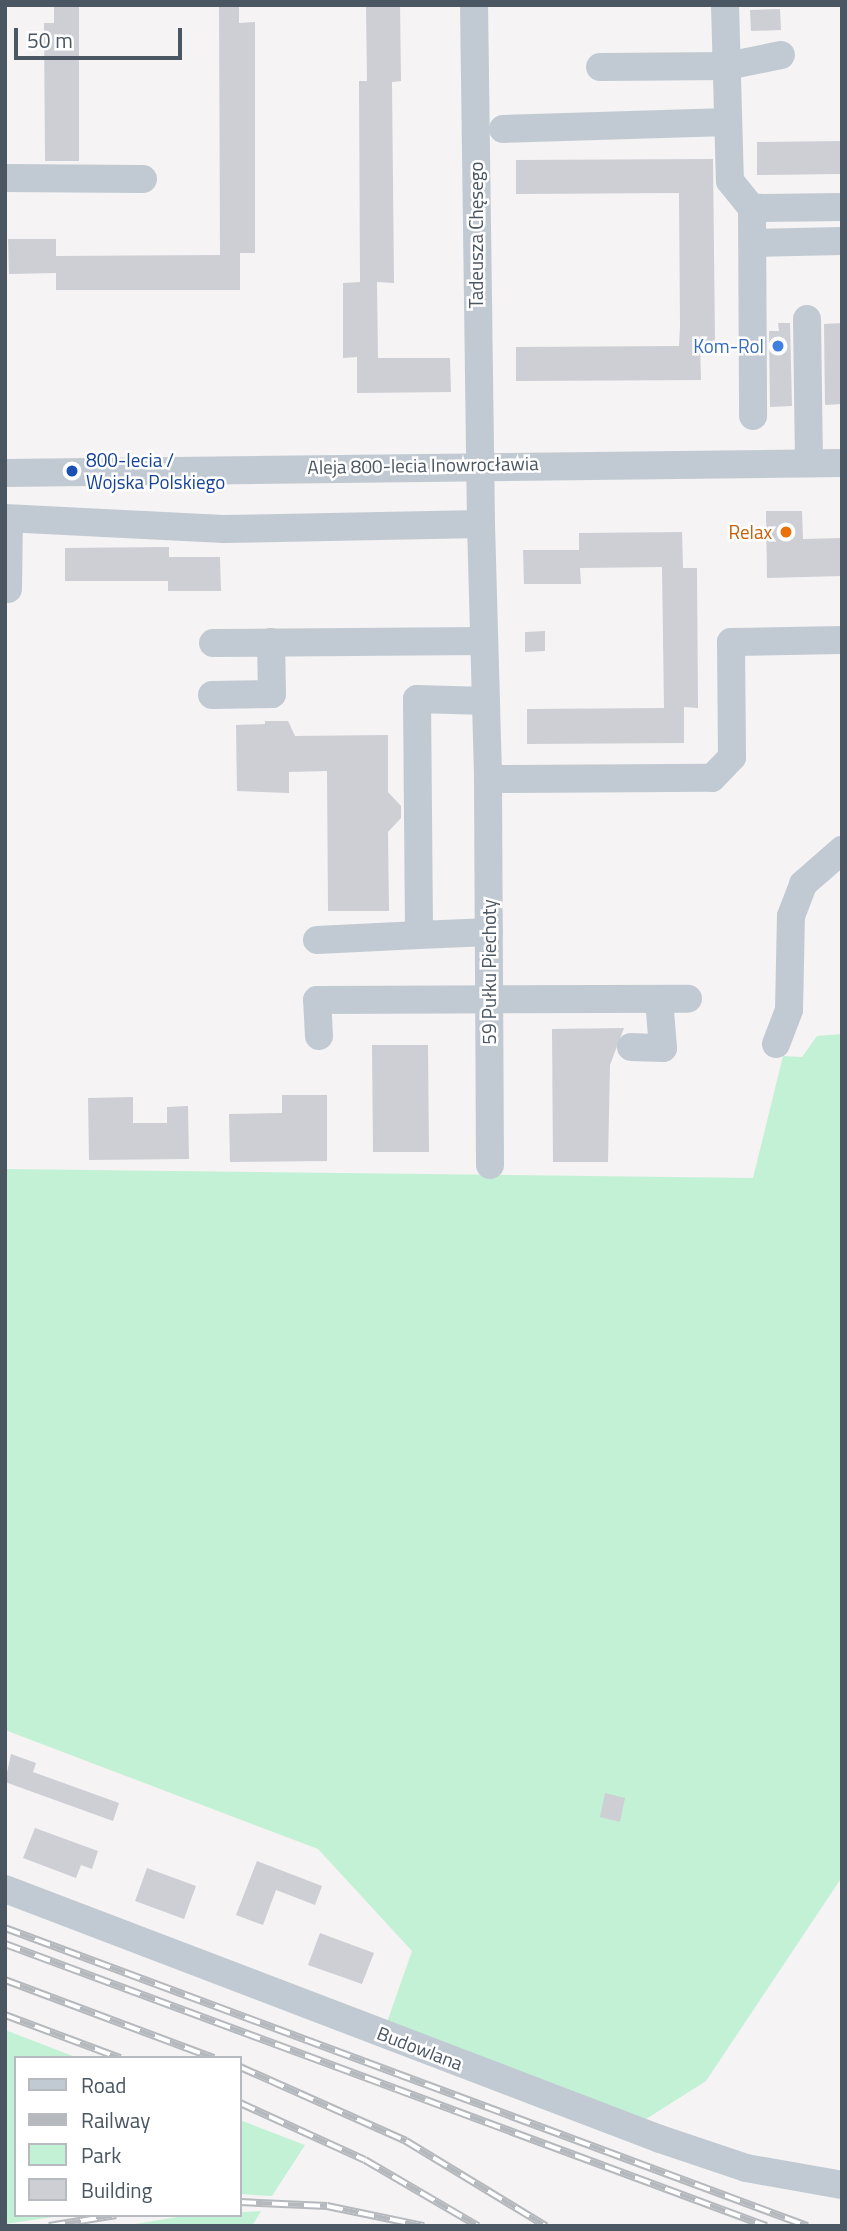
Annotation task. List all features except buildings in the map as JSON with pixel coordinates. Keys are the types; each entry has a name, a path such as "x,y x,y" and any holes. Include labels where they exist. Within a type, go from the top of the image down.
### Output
{"street":[{"name":"Tadeusza Chęsego","path":"474,5 478,466 481,524"},
{"path":"725,5 730,181 752,208 753,416"},
{"path":"600,67 727,66 781,55"},
{"path":"503,129 728,122"},
{"path":"5,178 143,179"},
{"path":"752,208 842,207"},
{"path":"753,243 842,241"},
{"path":"807,319 809,463"},
{"name":"Aleja 800-lecia Inowrocławia","path":"5,473 842,463"},
{"path":"8,589 7,518 225,529 481,524"},
{"name":"59 Pułku Piechoty","path":"481,524 486,701 501,780 489,932 490,1166"},
{"path":"501,780 712,778 732,757 731,642 842,640"},
{"path":"213,643 484,641"},
{"path":"212,695 272,694 271,642"},
{"path":"419,935 417,699 486,701"},
{"path":"776,1044 789,1010 791,916 803,884 842,850"},
{"path":"317,940 489,932"},
{"path":"631,1047 663,1048 659,999"},
{"path":"319,1036 317,1000 688,999"},
{"name":"Budowlana","path":"5,1889 660,2139 746,2168 842,2185"}],"green space":[{"path":"842,1034 842,1877 706,2081 646,2119 386,2025 412,1951 318,1849 5,1730 5,1169 753,1178 783,1056 802,1057 817,1036"},
{"path":"5,2030 73,2056 14,2056 14,2217 53,2217 5,2224"},
{"path":"242,2121 305,2145 272,2196 242,2194"},
{"path":"261,2211 252,2226 123,2226 178,2217 242,2217 242,2212"}],"railway":[{"path":"5,1928 807,2226"},
{"path":"5,1944 766,2226"},
{"path":"5,1980 209,2056"},
{"path":"5,2015 115,2056"},
{"path":"242,2068 406,2141 546,2226"},
{"path":"242,2104 365,2160 478,2226"},
{"path":"242,2202 327,2206 424,2226"},
{"path":"49,2226 104,2217"}],"place":[{"name":"Kom-Rol","path":"778,346"},
{"name":"800-lecia / Wojska Polskiego","path":"72,471"},
{"name":"Relax","path":"786,532"}]}
